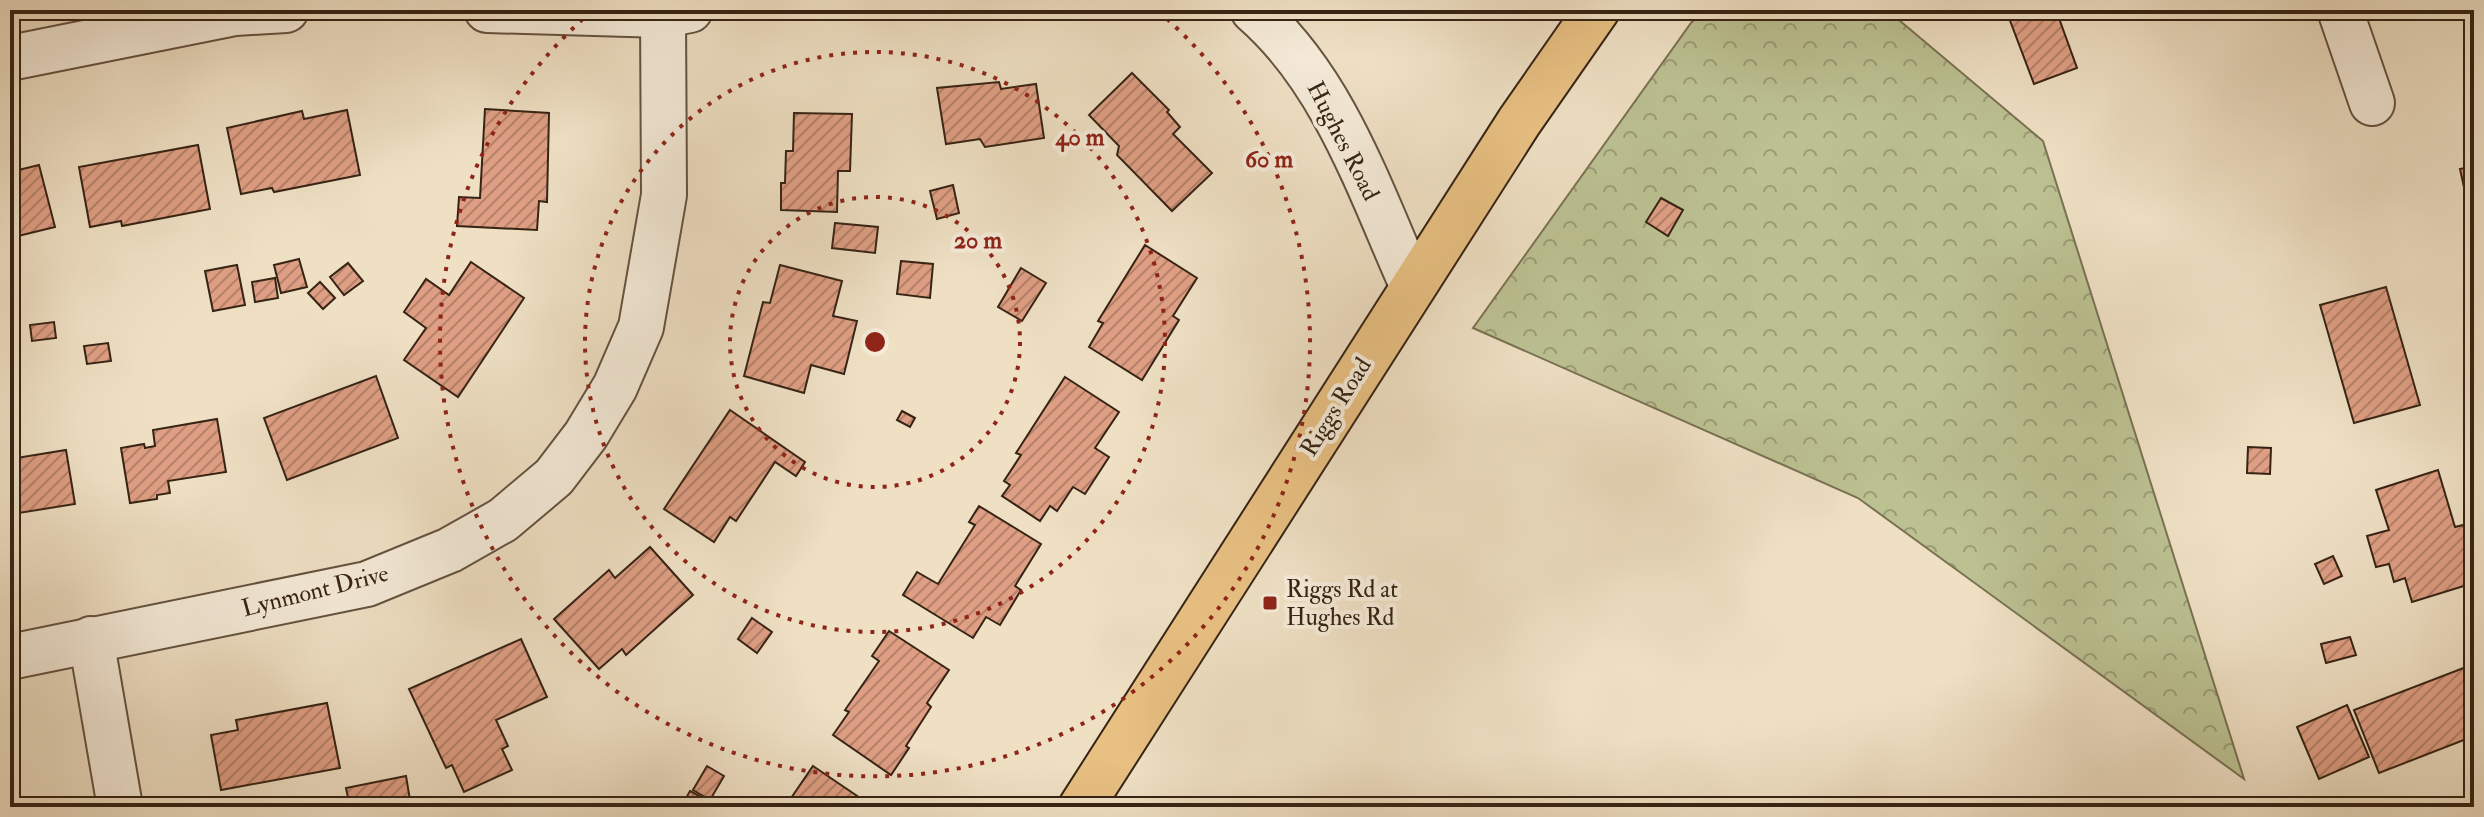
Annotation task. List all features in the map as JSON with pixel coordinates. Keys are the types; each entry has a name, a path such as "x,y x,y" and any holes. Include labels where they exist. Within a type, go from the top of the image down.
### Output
{"main road":[{"name":"Riggs Road","path":"1081,807 1519,122 1597,10"}],"street":[{"path":"10,58 235,13 286,10"},
{"path":"487,10 677,12"},
{"name":"Hughes Road","path":"1253,10 1276,30 1336,118 1413,287"},
{"path":"2340,10 2372,103"},
{"name":"Lynmont Drive","path":"10,657 367,584 450,550 503,520 554,477 586,435 615,387 641,327 664,195 677,12"},
{"path":"91,639 120,807"}],"green space":[{"path":"1704,10 1887,10 2043,141 2244,779 1858,498 1473,328 1691,23"}],"building":[{"path":"2006,10 2056,10 2077,68 2034,84"},
{"path":"1132,73 1169,110 1167,112 1180,127 1173,134 1212,173 1172,211 1117,155 1119,146 1089,115"},
{"path":"999,82 1001,89 1036,84 1044,138 985,147 980,139 946,144 937,88"},
{"path":"485,109 549,113 547,202 539,201 537,230 457,226 459,197 480,198"},
{"path":"347,110 360,175 274,192 272,188 241,194 227,128 302,111 304,119"},
{"path":"794,113 852,114 850,171 838,171 837,212 781,210 786,151 793,151"},
{"path":"198,145 210,209 122,226 121,221 90,227 79,167"},
{"path":"39,165 55,227 10,238 10,172"},
{"path":"2474,166 2474,233 2460,169"},
{"path":"953,185 959,213 937,219 930,191"},
{"path":"1661,198 1683,210 1668,236 1646,222"},
{"path":"835,223 878,227 875,253 832,248"},
{"path":"1145,245 1197,278 1173,316 1179,320 1142,380 1089,347 1103,323 1098,321"},
{"path":"299,259 307,287 281,293 274,265"},
{"path":"901,261 933,264 930,298 897,294"},
{"path":"471,262 524,298 458,397 404,360 426,328 404,312 426,279 449,295"},
{"path":"348,263 363,281 344,295 330,277"},
{"path":"237,265 245,305 213,311 205,271"},
{"path":"780,265 842,281 833,316 857,321 844,374 811,365 804,393 744,376 763,302 770,303"},
{"path":"1021,268 1046,283 1022,321 998,307"},
{"path":"275,278 278,298 255,302 252,282"},
{"path":"320,282 335,298 323,309 308,293"},
{"path":"2386,287 2420,405 2354,423 2320,305"},
{"path":"54,322 56,338 32,341 30,325"},
{"path":"108,343 111,361 87,364 84,346"},
{"path":"376,376 398,438 287,480 264,418"},
{"path":"1065,377 1119,412 1095,448 1109,457 1085,494 1073,487 1057,511 1050,506 1040,521 1002,496 1010,485 1004,481 1021,455 1016,453"},
{"path":"730,410 805,462 796,476 775,462 736,521 730,517 714,542 664,509"},
{"path":"902,411 915,418 910,427 897,420"},
{"path":"217,419 226,472 168,481 170,493 157,495 157,499 130,503 121,448 144,444 145,448 155,446 153,430"},
{"path":"2248,447 2271,448 2270,474 2247,473"},
{"path":"66,450 75,504 12,514 13,525 10,525 10,459"},
{"path":"2438,470 2455,527 2463,525 2474,560 2474,586 2468,588 2467,585 2412,602 2405,578 2394,582 2389,564 2376,567 2367,536 2389,530 2376,490"},
{"path":"979,506 1041,544 1015,586 1021,590 1000,625 986,617 973,638 903,595 917,572 938,584 975,525 969,522"},
{"path":"650,547 693,595 626,655 622,649 599,669 554,619 609,570 615,578"},
{"path":"2333,556 2342,576 2324,584 2315,564"},
{"path":"752,618 772,632 757,653 738,639"},
{"path":"889,631 949,670 927,703 931,707 891,775 833,735 849,712 845,710 879,661 872,656"},
{"path":"2350,637 2356,655 2326,663 2321,644"},
{"path":"521,639 547,697 496,720 508,746 502,749 512,770 464,792 452,765 446,768 409,689"},
{"path":"2474,664 2474,736 2379,773 2354,710"},
{"path":"327,703 340,768 221,790 211,735 238,730 236,720"},
{"path":"2347,705 2369,757 2319,779 2297,727"},
{"path":"707,766 724,776 710,800 693,790"},
{"path":"813,766 866,802 862,807 785,807"},
{"path":"406,776 410,800 375,807 350,807 346,788"},
{"path":"690,791 707,800 703,807 681,807"}],"place":[{"name":"Riggs Rd at Hughes Rd","path":"1270,603"}]}
